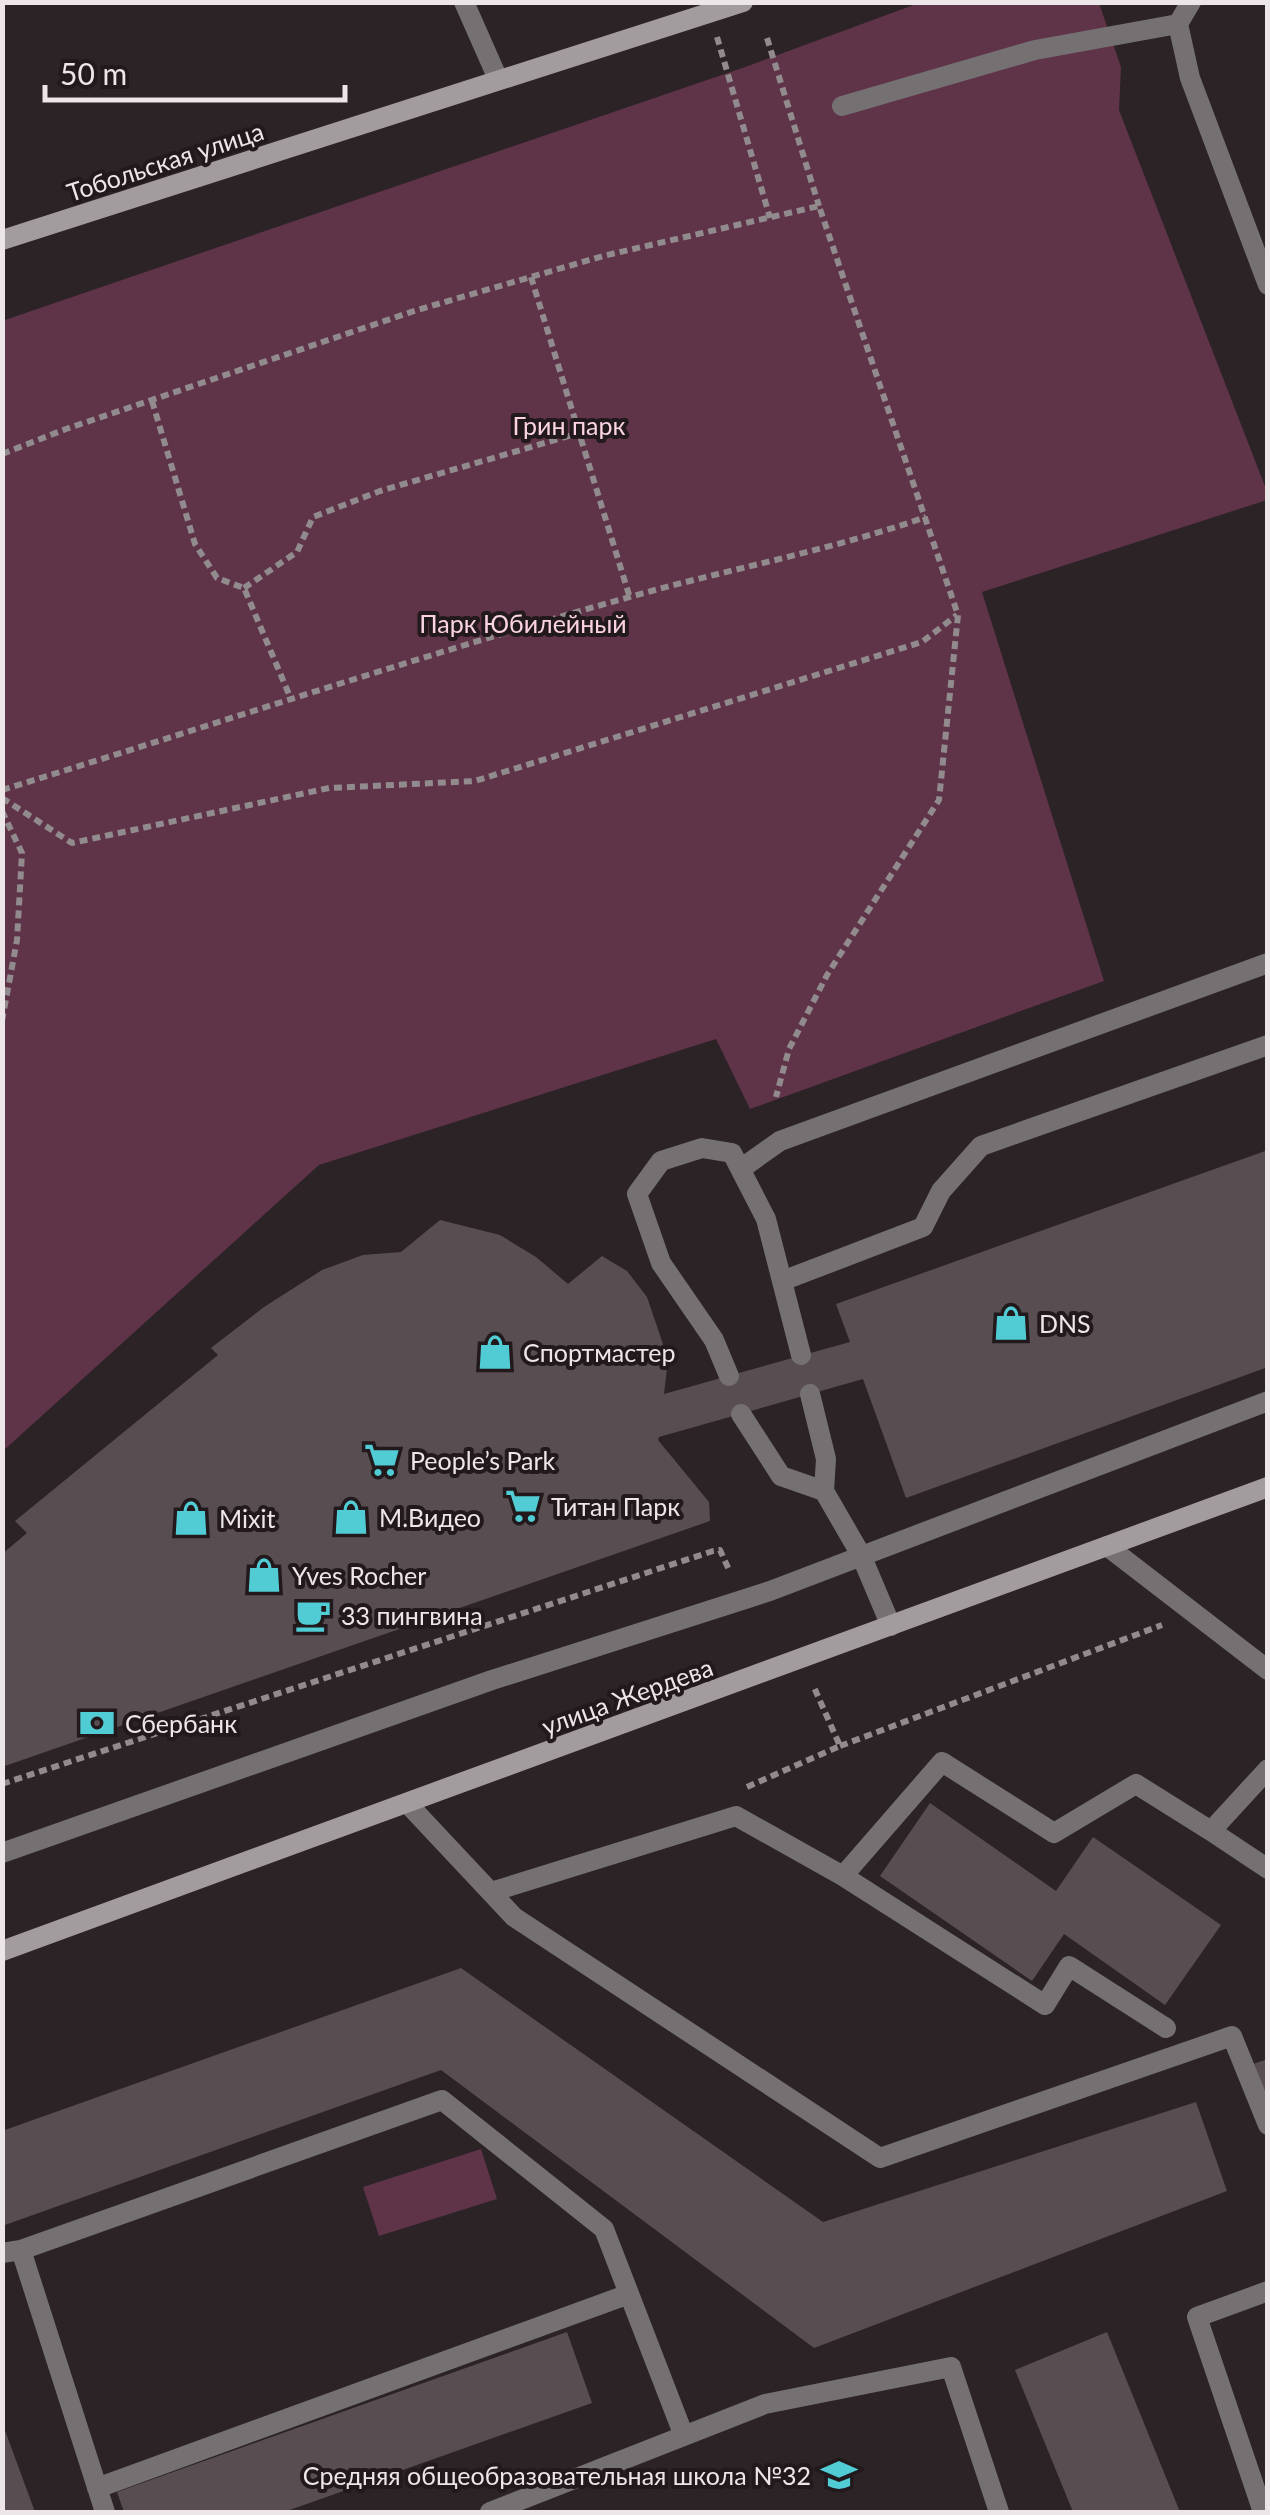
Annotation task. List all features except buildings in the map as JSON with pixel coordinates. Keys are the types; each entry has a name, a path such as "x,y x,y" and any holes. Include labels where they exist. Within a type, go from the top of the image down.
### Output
{"main road":[{"name":"Тобольская улица","path":"2,240 744,2"},
{"name":"улица Жердева","path":"2,1950 1268,1487"}],"lane":[{"path":"464,2 498,80"},
{"path":"1191,2 1178,24 1190,78 1268,284"},
{"path":"842,106 1036,50 1178,24"},
{"path":"742,1168 780,1141 1268,963"},
{"path":"782,1281 923,1226 941,1191 981,1146 1268,1045"},
{"path":"729,1376 714,1340 661,1263 637,1194 661,1161 702,1148 732,1153 742,1168 766,1219 801,1356"},
{"path":"810,1394 826,1458 824,1491 861,1555 890,1626"},
{"path":"2,1853 492,1680 770,1591 1268,1401"},
{"path":"742,1414 781,1476 824,1491"},
{"path":"1108,1546 1268,1670"},
{"path":"843,1876 942,1762 1054,1833 1136,1784 1268,1869"},
{"path":"1211,1830 1268,1769"},
{"path":"408,1802 514,1918 880,2158 1232,2036 1268,2125"},
{"path":"491,1892 736,1816 843,1876 1046,2004 1069,1966 1166,2028"},
{"path":"105,2512 12,2252 442,2100 604,2228 684,2436"},
{"path":"1262,2512 1196,2318 1268,2292"},
{"path":"97,2488 629,2294"},
{"path":"490,2512 765,2404 952,2367 999,2512"}],"path":[{"path":"768,38 819,206 958,615 939,800 827,975 789,1050 776,1097"},
{"path":"728,73 770,218"},
{"path":"2,454 284,354 531,277 602,256 819,206"},
{"path":"531,277 630,598"},
{"path":"152,401 195,544 216,578 244,588 291,699"},
{"path":"244,588 297,552 314,517 380,491 579,433"},
{"path":"2,790 630,598 753,568 926,517"},
{"path":"2,798 72,843 329,788 475,782 922,642 958,615"},
{"path":"2,811 22,853 17,940 2,1021"},
{"path":"840,1746 1194,1613"}],"green space":[{"name":"Парк Юбилейный","path":"919,3 1099,3 1121,67 1119,110 1268,494 1267,500 982,592 1104,981 750,1109 716,1039 319,1165 3,1451 2,321 748,66"},
{"path":"481,2149 497,2199 379,2236 363,2187"}],"place":[{"name":"DNS","path":"1011,1323"},
{"name":"Спортмастер","path":"495,1352"},
{"name":"People’s Park","path":"382,1460"},
{"name":"Титан Парк","path":"523,1506"},
{"name":"М.Видео","path":"351,1517"},
{"name":"Mixit","path":"191,1518"},
{"name":"Yves Rocher","path":"264,1575"},
{"name":"33 пингвина","path":"313,1615"},
{"name":"Сбербанк","path":"97,1723"},
{"name":"Средняя общеобразовательная школа №32","path":"839,2475"}],"park label":[{"name":"Грин парк","path":"569,425"}]}
